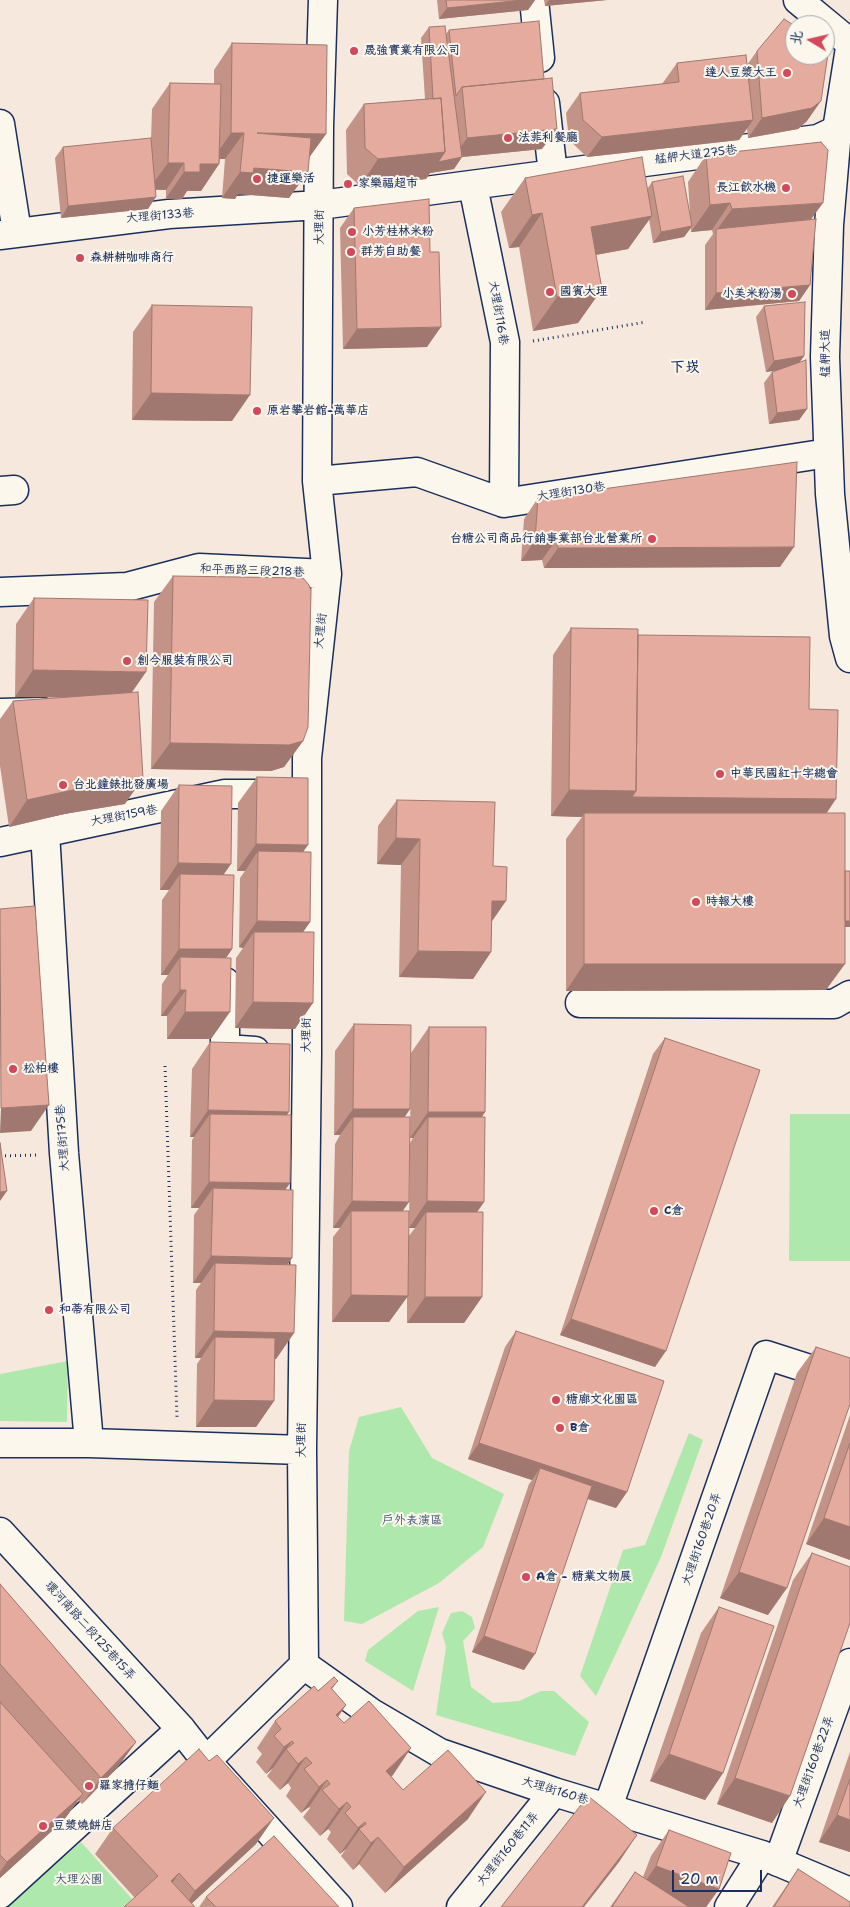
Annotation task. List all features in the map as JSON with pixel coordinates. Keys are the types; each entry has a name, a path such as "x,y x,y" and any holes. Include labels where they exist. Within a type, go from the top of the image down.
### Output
{"street":[{"name":"大理街","path":"304,1664 302,1450 307,1054 307,758 327,574 318,481 319,126 323,0"},
{"path":"320,206 553,174 534,0"},
{"path":"798,0 850,43"},
{"name":"艋舺大道","path":"850,48 837,130 828,225 825,357 830,494 844,636 850,658"},
{"path":"0,124 8,233"},
{"name":"艋舺大道275巷","path":"553,174 818,139 837,130"},
{"name":"大理街116巷","path":"473,186 505,346 504,503"},
{"name":"大理街133巷","path":"8,233 169,214 320,206"},
{"name":"大理街130巷","path":"318,481 417,472 504,503 828,453"},
{"name":"和平西路三段218巷","path":"0,592 127,587 199,568 327,574"},
{"path":"0,714 67,711"},
{"name":"大理街159巷","path":"0,840 150,811 225,794 257,795 308,792"},
{"path":"225,794 225,823"},
{"name":"大理街175巷","path":"45,832 64,1153 89,1444"},
{"path":"225,961 225,1049 307,1054"},
{"path":"580,1003 834,1004 850,995"},
{"name":"大理街160巷20弄","path":"608,1807 766,1355 850,1382"},
{"path":"0,1443 302,1450"},
{"name":"環河南路二段125巷15弄","path":"0,1532 180,1729 206,1761 338,1907"},
{"name":"大理街160巷22弄","path":"729,1907 770,1858 850,1662"},
{"path":"206,1761 304,1664"},
{"name":"大理街160巷","path":"304,1664 370,1712 440,1753 554,1792 770,1858 850,1892"},
{"path":"0,1894 81,1822 180,1729"},
{"name":"大理街160巷11弄","path":"461,1907 554,1792"},
{"path":"62,1801 81,1822"}],"path":[{"path":"505,346 646,322"},
{"path":"165,1066 178,1446"},
{"path":"0,1156 64,1153"}],"green space":[{"path":"790,1114 850,1114 850,1261 789,1261"},
{"path":"68,1361 67,1422 0,1421 0,1374"},
{"name":"戶外表演區","path":"401,1407 432,1458 504,1494 483,1547 439,1583 362,1624 344,1621 349,1451 359,1417"},
{"path":"689,1433 703,1440 661,1557 596,1696 580,1676 623,1550 645,1545"},
{"path":"439,1607 413,1691 365,1661 368,1650 418,1611"},
{"path":"462,1611 472,1617 475,1628 463,1641 471,1687 493,1703 519,1701 541,1691 554,1691 589,1722 575,1756 436,1715 446,1647 442,1633 451,1613"},
{"name":"大理公園","path":"81,1842 132,1899 123,1907 7,1907"}],"building":[{"path":"446,0 523,0 447,8"},
{"path":"785,20 785,65 826,65 821,101 812,108 762,118 757,51"},
{"path":"539,21 544,79 462,87 456,96 449,30"},
{"path":"445,26 462,157 438,162 445,152 441,98 433,99 429,27"},
{"path":"232,43 327,45 326,134 257,133 311,138 308,172 254,168 253,173 240,172 244,133 231,133"},
{"path":"746,55 753,120 602,137 583,120 580,93 679,82 677,63"},
{"path":"552,78 557,129 467,138 462,87"},
{"path":"170,83 221,84 219,164 200,164 200,172 184,172 184,163 168,163"},
{"path":"441,98 445,152 378,159 365,148 364,104"},
{"path":"151,138 156,197 68,206 63,147"},
{"path":"821,142 828,150 823,203 732,209 730,203 710,205 706,155"},
{"path":"642,157 652,216 591,227 602,289 557,297 542,213 532,215 525,178"},
{"path":"683,176 692,226 661,232 652,182"},
{"path":"429,199 430,252 439,252 441,327 357,329 354,208"},
{"path":"816,219 810,285 716,293 716,229"},
{"path":"805,302 804,356 774,361 764,306"},
{"path":"152,305 252,307 250,395 151,393"},
{"path":"806,360 807,409 777,413 772,372"},
{"name":"台糖公司商品行銷事業部台北營業所","path":"797,462 794,547 558,548 556,540 535,540 538,498"},
{"path":"173,576 303,578 309,585 311,591 308,727 303,741 289,745 170,743"},
{"path":"34,598 148,600 146,672 33,670"},
{"path":"571,628 638,629 636,791 569,790"},
{"name":"中華民國紅十字總會","path":"638,635 810,637 809,709 838,710 836,799 632,797 636,791"},
{"name":"台北鐘錶批發廣場","path":"138,692 143,778 82,788 27,800 13,701"},
{"path":"257,777 308,778 308,845 256,844"},
{"path":"179,785 232,786 231,864 178,863"},
{"path":"397,800 495,802 493,866 507,867 506,901 492,901 491,952 418,951 420,839 396,838"},
{"name":"時報大樓","path":"584,813 845,813 845,964 584,964"},
{"path":"258,851 311,852 310,922 257,921"},
{"path":"845,871 850,871 850,921 845,921"},
{"path":"180,874 234,875 232,949 179,949"},
{"path":"35,906 49,1105 1,1108 0,909"},
{"path":"254,932 314,932 313,1003 253,1002"},
{"path":"180,957 231,958 230,1012 185,1012 186,990 180,990"},
{"path":"354,1024 411,1025 410,1109 353,1109"},
{"path":"429,1027 486,1027 485,1112 428,1112"},
{"name":"C倉","path":"665,1038 760,1070 666,1351 571,1319"},
{"path":"210,1042 290,1044 289,1112 208,1110"},
{"path":"210,1114 291,1115 290,1183 209,1182"},
{"path":"353,1117 410,1117 409,1202 352,1201"},
{"path":"428,1117 485,1117 484,1202 427,1201"},
{"path":"0,1143 7,1191 0,1192"},
{"path":"213,1188 293,1190 292,1258 211,1256"},
{"path":"351,1211 409,1211 408,1296 351,1295"},
{"path":"426,1212 483,1212 482,1297 425,1297"},
{"path":"215,1263 296,1265 294,1333 214,1331"},
{"name":"B倉","path":"516,1331 664,1381 627,1492 479,1443"},
{"path":"215,1337 275,1338 274,1401 214,1400"},
{"path":"816,1347 850,1358 850,1404 787,1588 739,1572"},
{"path":"850,1443 850,1527 824,1518"},
{"name":"A倉 - 糖業文物展","path":"540,1468 592,1486 535,1654 484,1636"},
{"path":"812,1553 850,1567 850,1623 790,1796 735,1778"},
{"path":"0,1584 136,1742 101,1778 0,1664"},
{"path":"719,1607 774,1626 723,1773 669,1754"},
{"path":"334,1677 338,1681 331,1688 346,1705 336,1715 344,1723 369,1701 411,1748 386,1771 403,1790 448,1750 486,1792 404,1867 378,1837 371,1843 359,1829 366,1824 365,1822 358,1828 345,1813 351,1807 347,1802 339,1809 322,1790 330,1784 327,1780 319,1787 304,1769 312,1763 306,1757 298,1764 286,1749 294,1743 292,1741 284,1747 274,1736 281,1729 275,1721 314,1686 318,1691"},
{"path":"0,1702 83,1794 7,1862 0,1855"},
{"path":"199,1749 209,1761 217,1755 274,1818 195,1891 179,1873 171,1881 195,1907 124,1907 158,1876 113,1828"},
{"path":"850,1779 850,1820 837,1815"},
{"path":"588,1796 637,1835 582,1907 501,1907"},
{"path":"669,1830 731,1853 719,1889 656,1866"},
{"path":"274,1836 339,1907 216,1907 206,1897"},
{"path":"798,1869 850,1902 850,1907 774,1907"},
{"path":"635,1872 689,1907 612,1907"}],"place":[{"name":"晟強實業有限公司","path":"354,51"},
{"name":"達人豆漿大王","path":"787,73"},
{"name":"法菲利餐廳","path":"508,138"},
{"name":"捷運樂活","path":"257,179"},
{"name":"家樂福超市","path":"348,184"},
{"name":"長江飲水機","path":"786,188"},
{"name":"小芳桂林米粉","path":"352,232"},
{"name":"群芳自助餐","path":"351,252"},
{"name":"森耕耕咖啡商行","path":"80,258"},
{"name":"國賓大理","path":"550,292"},
{"name":"小美米粉湯","path":"792,294"},
{"name":"原岩攀岩館-萬華店","path":"257,411"},
{"name":"台糖公司商品行銷事業部台北營業所","path":"652,539"},
{"name":"創今服裝有限公司","path":"127,661"},
{"name":"中華民國紅十字總會","path":"720,774"},
{"name":"台北鐘錶批發廣場","path":"63,785"},
{"name":"時報大樓","path":"696,902"},
{"name":"松柏樓","path":"13,1069"},
{"name":"C倉","path":"654,1211"},
{"name":"和蒂有限公司","path":"49,1310"},
{"name":"糖廍文化園區","path":"556,1400"},
{"name":"B倉","path":"560,1428"},
{"name":"A倉 - 糖業文物展","path":"526,1577"},
{"name":"羅家擔仔麵","path":"89,1786"},
{"name":"豆漿燒餅店","path":"43,1826"}],"district":[{"name":"下崁","path":"685,368"}]}
